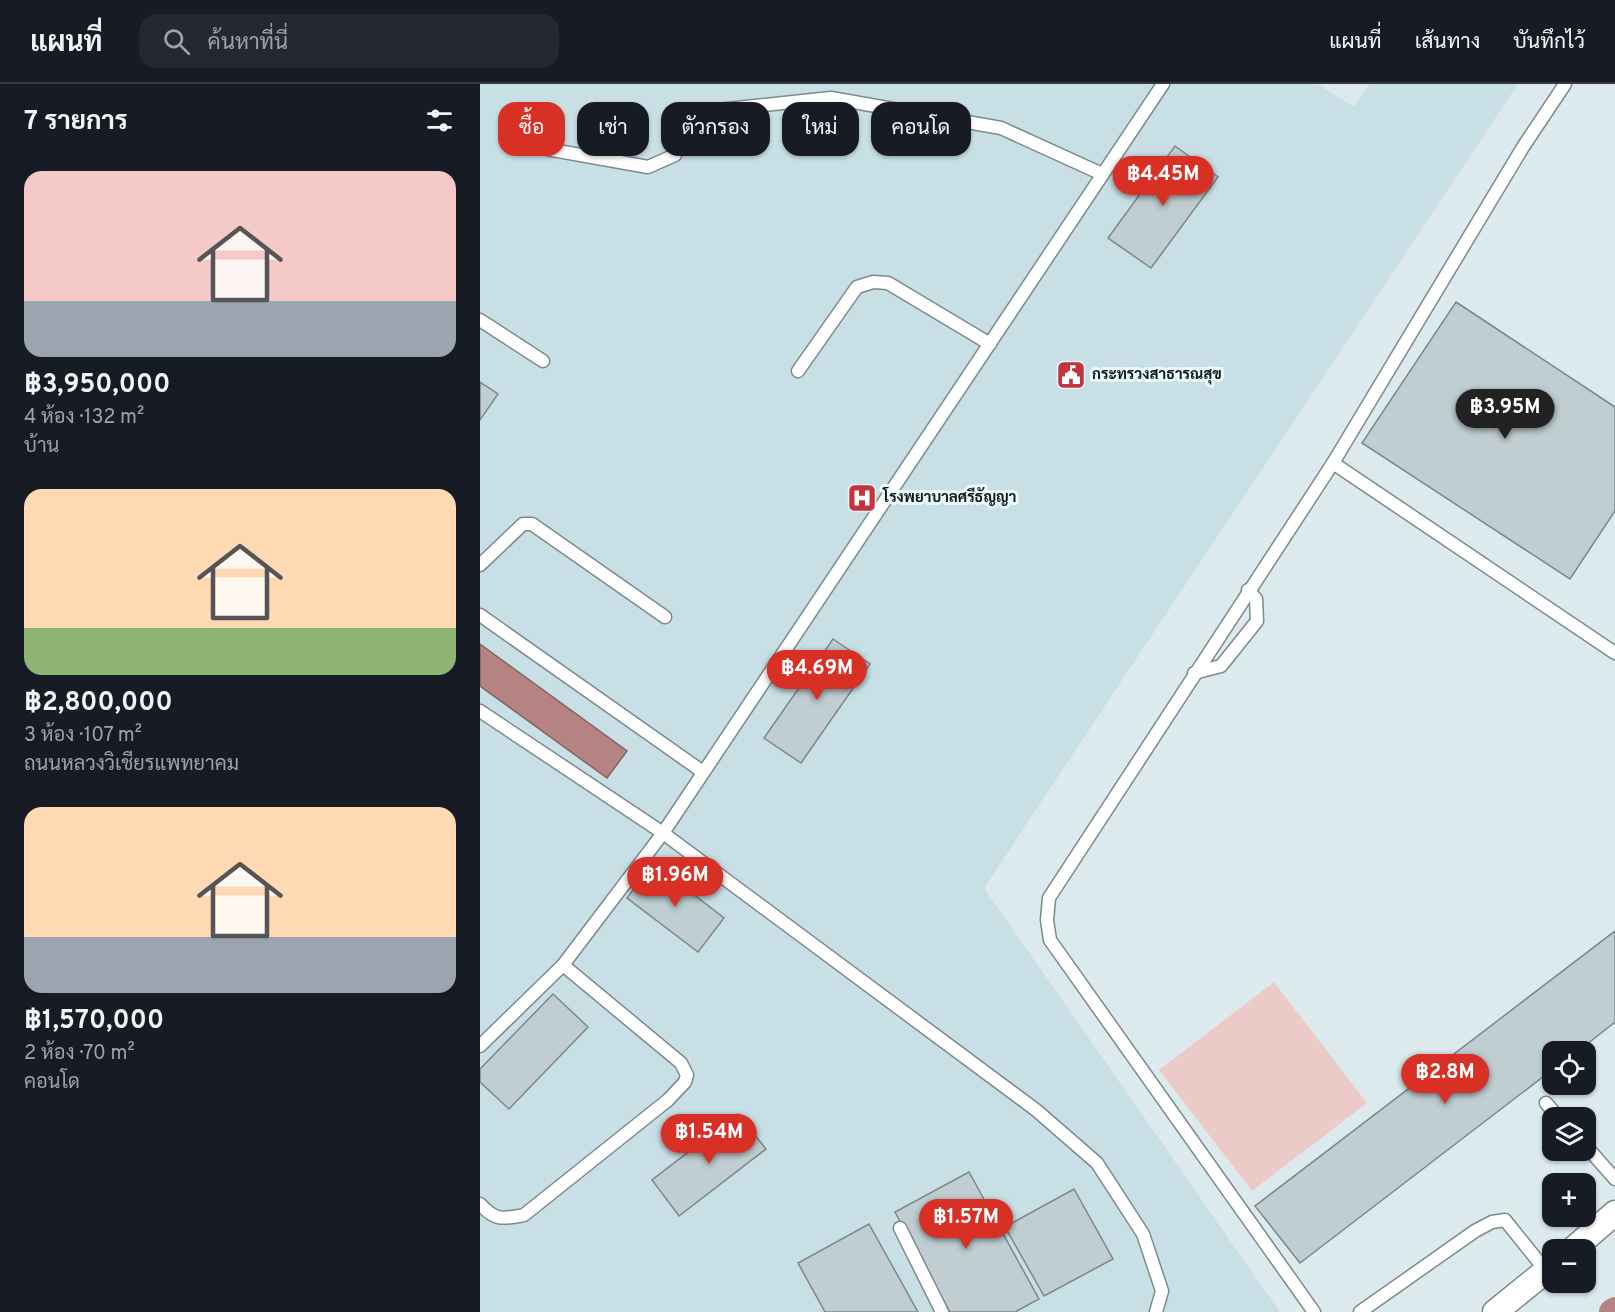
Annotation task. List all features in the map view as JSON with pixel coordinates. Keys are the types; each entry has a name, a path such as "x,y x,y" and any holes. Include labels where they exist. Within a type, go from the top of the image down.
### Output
{"street":[{"path":"1585,1239 1615,1213"},
{"path":"1495,1312 1542,1274"}],"lane":[{"path":"480,1046 563,965 663,833 1163,84"},
{"path":"1314,1312 1050,940 1047,920 1048,898 1248,590 1334,463 1523,147 1564,84"},
{"path":"565,152 648,167 675,155 682,122 689,113 831,98 1001,128 1102,174"},
{"path":"798,371 857,287 873,282 888,283 990,344"},
{"path":"480,320 543,361"},
{"path":"1334,463 1615,653"},
{"path":"480,565 523,524 532,524 665,617"},
{"path":"1194,673 1221,666 1257,621 1256,599 1248,590"},
{"path":"480,615 703,772"},
{"path":"480,711 663,833 1036,1110 1097,1163 1143,1234 1162,1291 1156,1312"},
{"path":"480,1204 490,1215 505,1219 524,1215 668,1100 685,1082 687,1075 681,1063 563,965"},
{"path":"1546,1103 1549,1107"},
{"path":"1596,1157 1615,1179"},
{"path":"1360,1312 1492,1222 1505,1220 1542,1260"},
{"path":"900,1228 942,1312"}],"shaded area":[{"name":"โรงพยาบาลศรีธัญญา","path":"480,84 1317,84 1354,107 1369,84 1518,84 984,888 1280,1312 480,1312"},
{"path":"480,644 627,751 607,778 480,686"},
{"path":"1274,982 1367,1103 1252,1191 1159,1070"}],"building":[{"path":"1175,146 1218,177 1151,268 1108,238"},
{"path":"1456,302 1615,407 1615,511 1570,579 1362,443"},
{"path":"480,382 498,394 480,420"},
{"path":"833,639 870,664 801,763 764,738"},
{"path":"653,863 724,918 698,952 627,898"},
{"path":"1615,931 1615,1022 1591,1041 1542,1041 1542,1078 1300,1263 1255,1206"},
{"path":"553,994 588,1027 509,1109 480,1082 480,1069"},
{"path":"738,1114 766,1149 679,1216 652,1180"},
{"path":"969,1172 1039,1299 1015,1312 950,1312 895,1212"},
{"path":"1074,1189 1113,1259 1044,1296 1005,1227"},
{"path":"869,1224 918,1312 825,1312 798,1263"}],"place":[{"name":"กระทรวงสาธารณสุข","path":"1071,375"},
{"name":"โรงพยาบาลศรีธัญญา","path":"862,498"}]}
